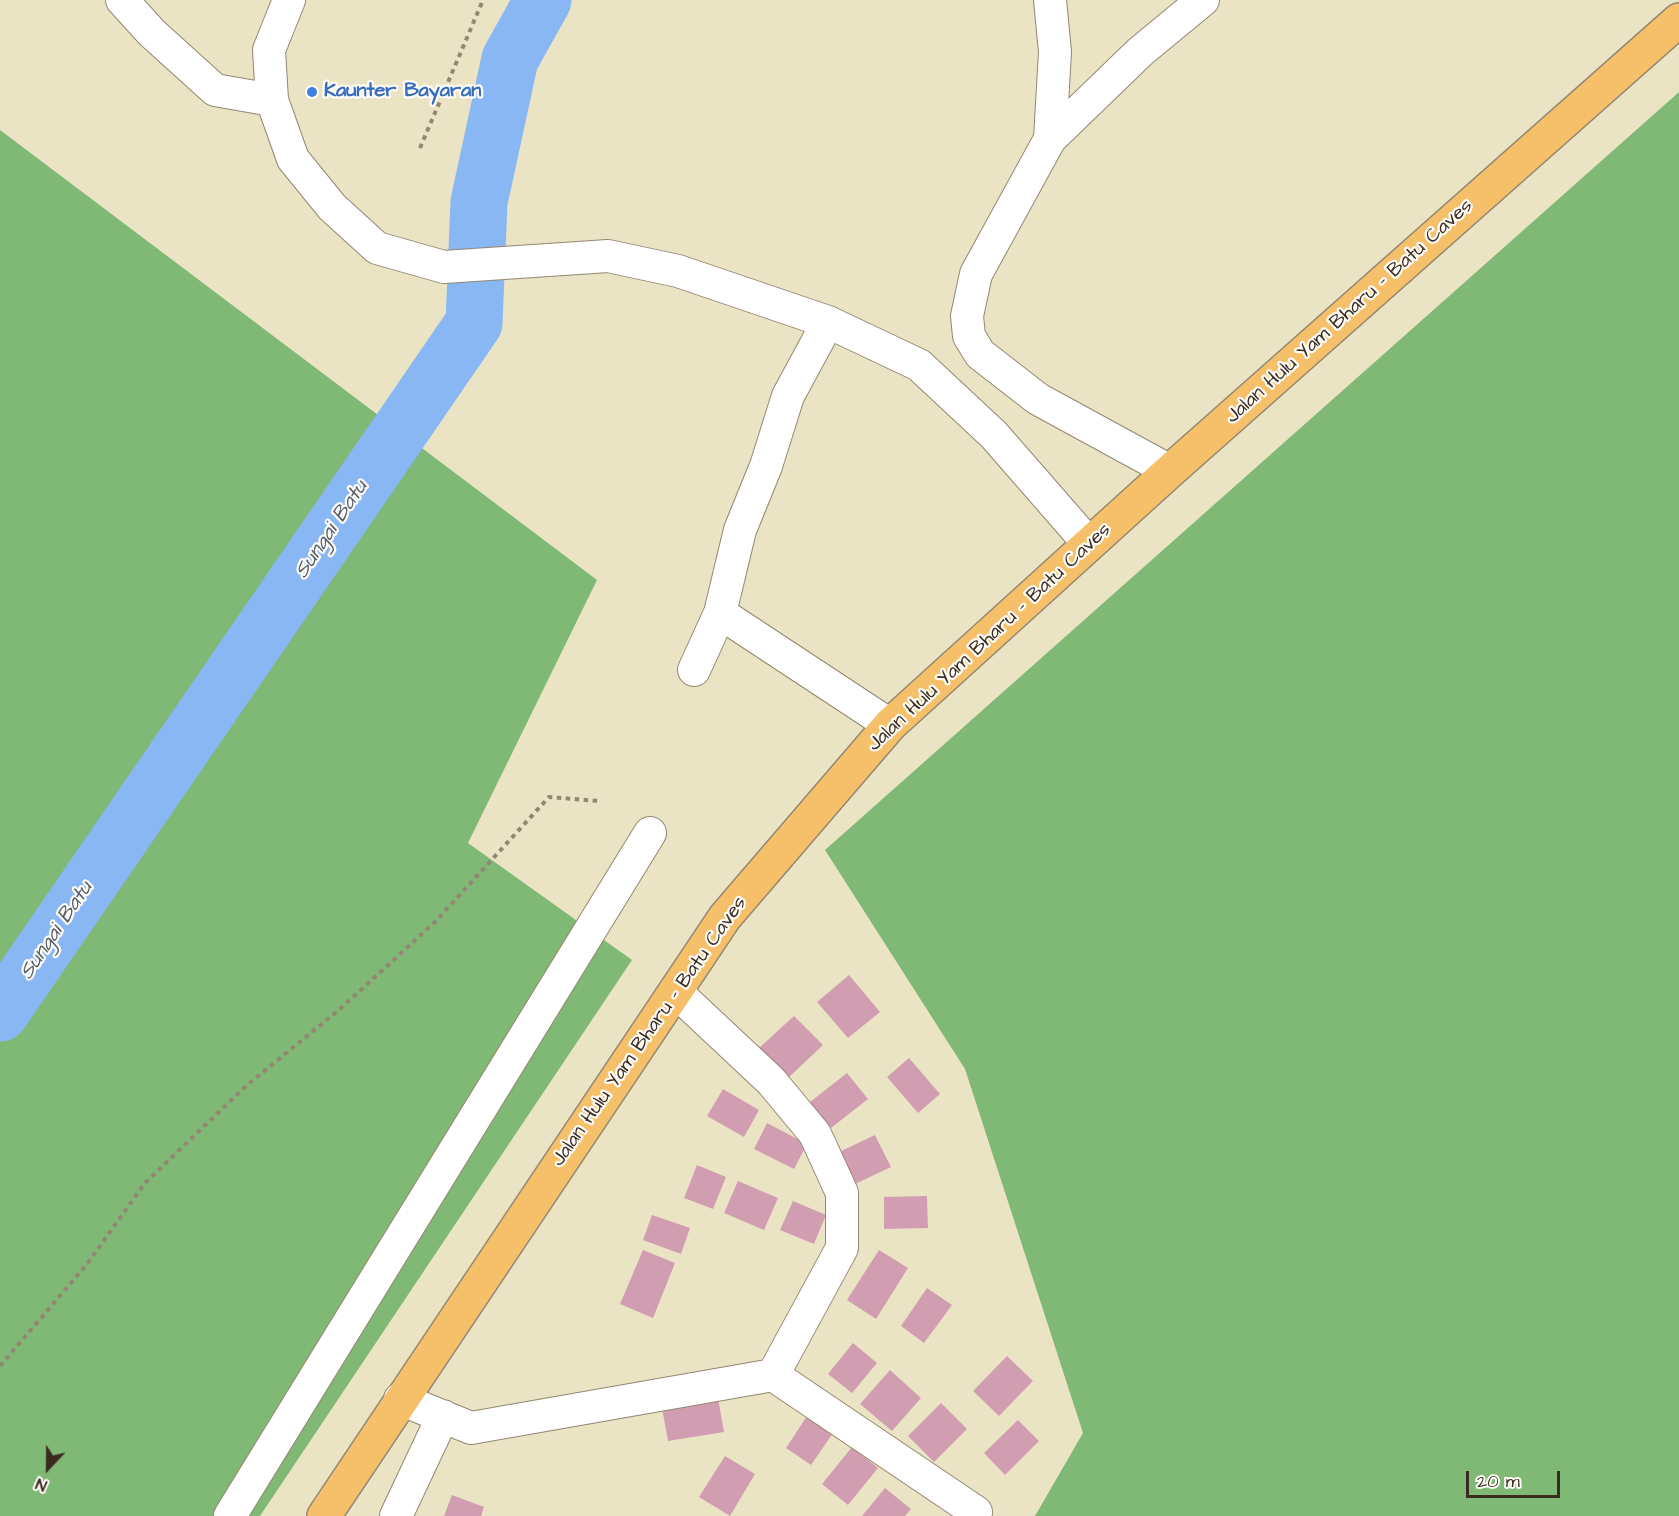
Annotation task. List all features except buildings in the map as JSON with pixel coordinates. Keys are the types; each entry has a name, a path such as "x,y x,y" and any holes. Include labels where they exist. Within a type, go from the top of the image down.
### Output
{"main road":[{"name":"Jalan Hulu Yam Bharu - Batu Caves","path":"324,1516 725,917 890,725 1170,471 1679,20"}],"street":[{"path":"122,0 152,33 215,90 272,100"},
{"path":"289,0 269,50 272,100 294,159 332,207 377,248 444,267 531,263 608,256 678,271 828,322 919,365 994,435 1089,544"},
{"path":"1050,0 1055,52 1050,139"},
{"path":"1170,471 1038,399 980,354 969,336 967,316 976,274 1050,139 1140,52 1203,0"},
{"path":"694,670 720,613 740,530 766,466 788,396 828,322"},
{"path":"720,613 890,725"},
{"path":"230,1516 650,834"},
{"path":"675,991 771,1081 815,1134 842,1193 842,1248 773,1375"},
{"path":"400,1400 471,1428 773,1375 976,1512"},
{"path":"396,1516 442,1416"}],"path":[{"path":"420,148 483,0"},
{"path":"0,1366 87,1264 146,1183 246,1086 340,1009 435,922 549,797 599,801"}],"green space":[{"path":"1679,92 1679,1516 1035,1516 1083,1433 965,1069 825,850"},
{"path":"0,130 597,580 468,843 632,960 260,1516 0,1516"}],"waterway":[{"name":"Sungai Batu","path":"0,1013 474,323 479,202 510,59 543,0"}],"place":[{"name":"Kaunter Bayaran","path":"312,92"}]}
